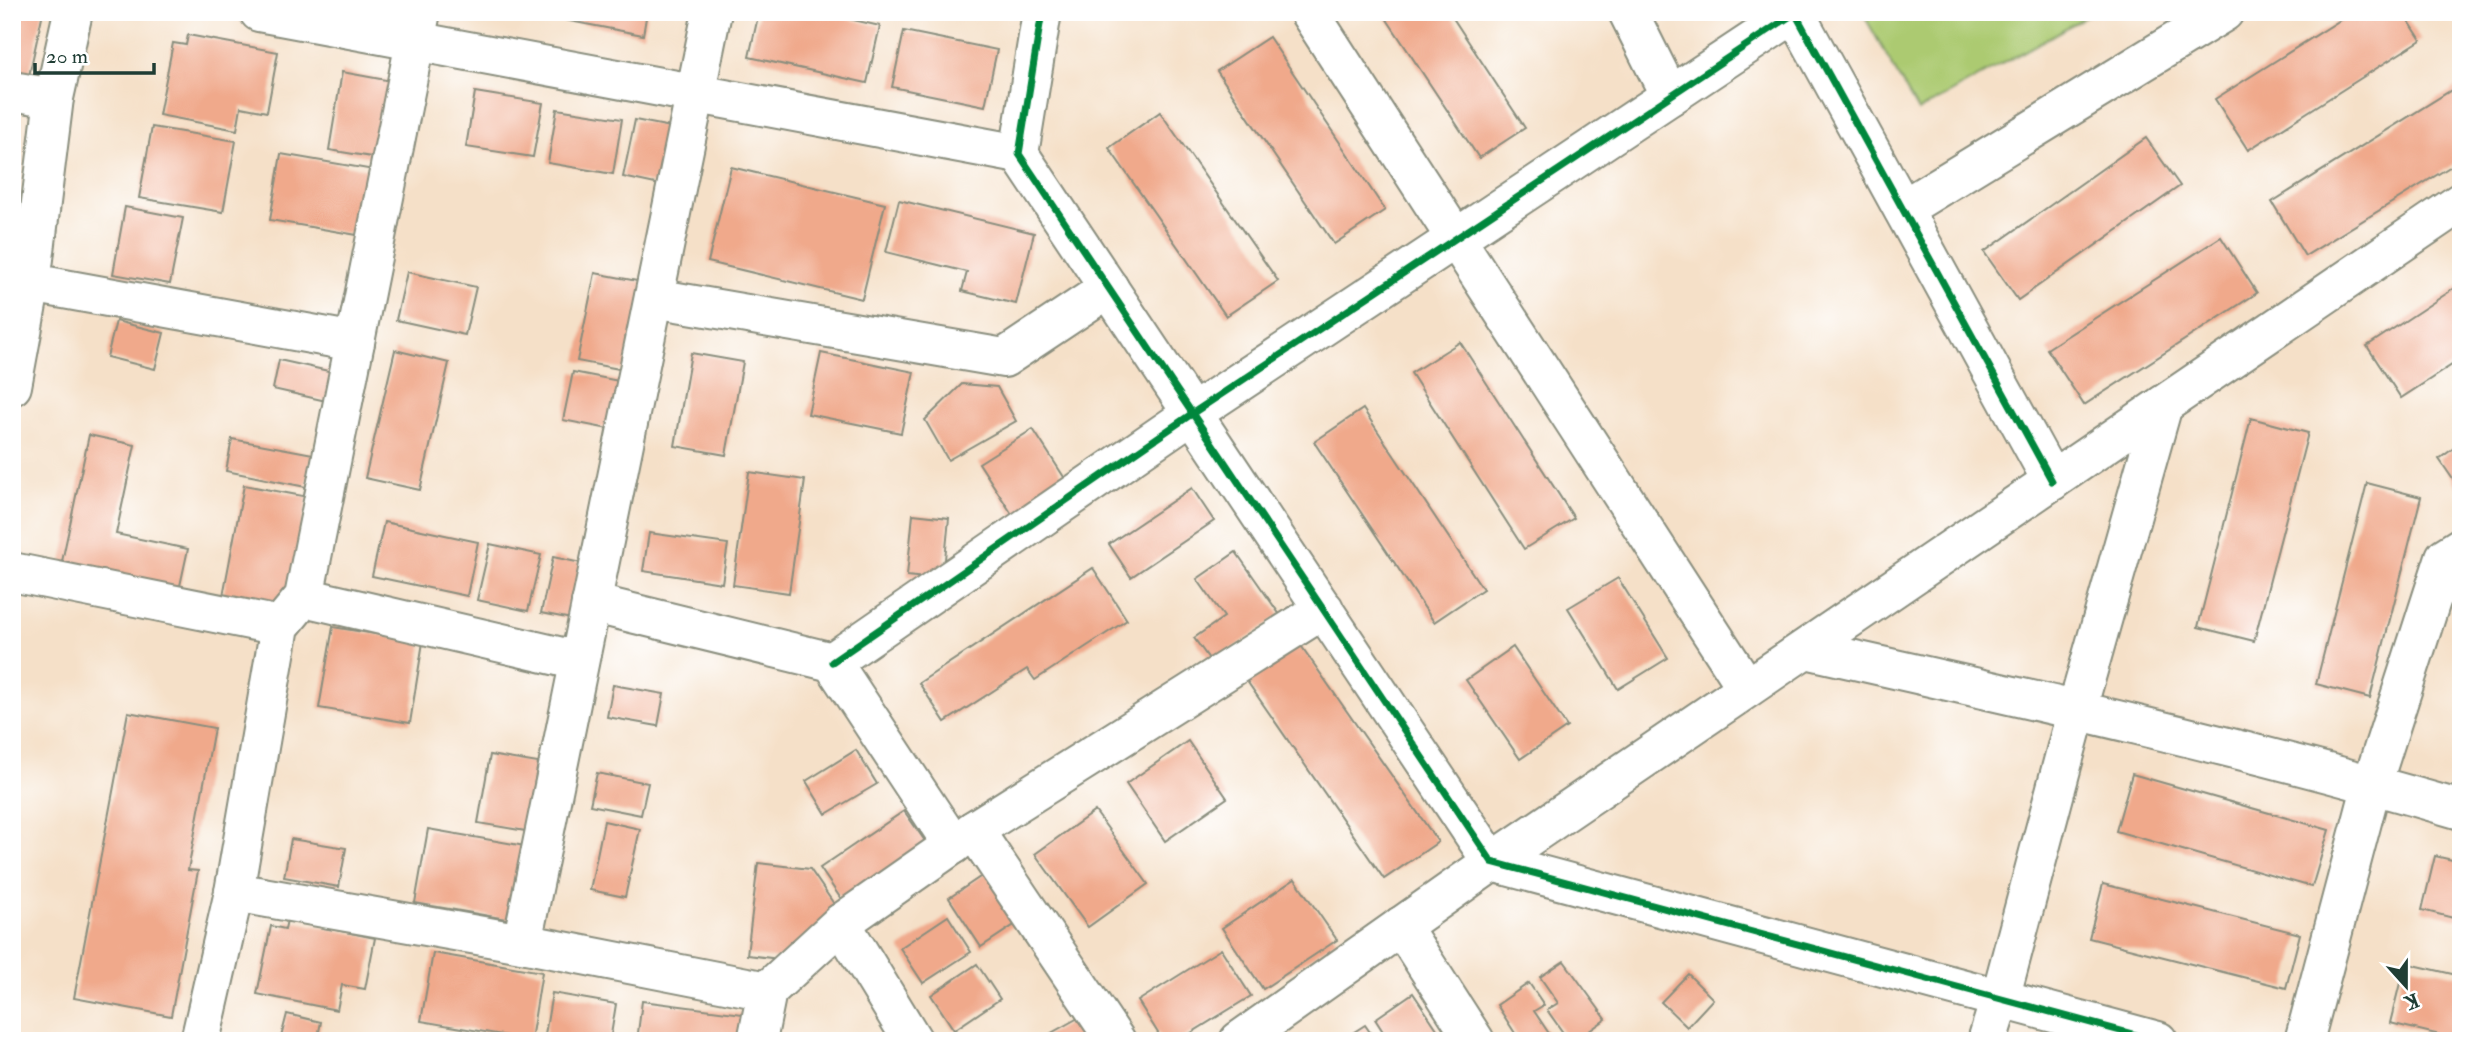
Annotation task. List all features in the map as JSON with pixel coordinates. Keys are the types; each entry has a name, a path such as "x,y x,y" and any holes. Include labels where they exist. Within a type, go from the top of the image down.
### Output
{"street":[{"path":"12,386 31,283 54,98 73,12"},
{"path":"259,12 418,27 696,94 1019,154"},
{"path":"522,943 712,12"},
{"path":"1042,12 1019,154 1492,862 2158,1041"},
{"path":"1309,12 1747,688"},
{"path":"1628,12 1670,96"},
{"path":"1903,209 2224,12"},
{"path":"832,662 1193,413 1796,13 2052,481"},
{"path":"200,1041 292,612 355,342 418,27"},
{"path":"12,90 54,98"},
{"path":"1239,1041 1492,862 2461,202"},
{"path":"31,283 355,342"},
{"path":"654,298 1004,358 1109,288"},
{"path":"1987,1041 2163,405"},
{"path":"2304,1041 2372,784 2445,558 2461,547"},
{"path":"12,572 292,612 579,661"},
{"path":"591,603 832,662 1116,1041"},
{"path":"757,1041 767,991 841,923 964,837 1324,609"},
{"path":"1806,649 2077,709 2372,784 2461,810"},
{"path":"234,892 522,943 767,991"},
{"path":"841,923 914,1041"},
{"path":"1402,926 1475,1041"}],"green space":[{"path":"1862,12 2094,12 1918,111"}],"building":[{"path":"12,12 43,12 29,76 12,73"},
{"path":"523,12 647,12 643,35"},
{"path":"759,12 818,12 880,26 867,83 749,57"},
{"path":"1382,12 1449,12 1525,128 1479,158"},
{"path":"2353,12 2403,12 2421,40 2248,150 2215,99"},
{"path":"904,31 997,50 985,106 892,87"},
{"path":"188,35 278,52 267,112 241,107 237,130 159,115 173,43 186,45"},
{"path":"1269,37 1385,210 1334,244 1217,71"},
{"path":"342,72 397,82 384,159 329,150"},
{"path":"2458,86 2461,91 2461,160 2305,256 2272,202"},
{"path":"475,92 543,103 533,157 466,147"},
{"path":"557,109 622,119 613,174 548,163"},
{"path":"1160,112 1278,281 1226,316 1109,148"},
{"path":"635,120 686,130 674,188 623,177"},
{"path":"152,127 236,141 223,212 139,198"},
{"path":"2146,138 2180,186 2018,300 1984,252"},
{"path":"281,154 374,170 363,236 270,220"},
{"path":"731,167 885,204 862,299 708,262"},
{"path":"899,200 1034,233 1016,304 962,291 967,272 886,252"},
{"path":"125,207 183,218 170,284 113,274"},
{"path":"2221,237 2257,293 2084,405 2047,349"},
{"path":"407,272 476,287 465,335 396,320"},
{"path":"595,273 653,284 635,372 577,361"},
{"path":"2461,284 2461,359 2401,398 2367,346"},
{"path":"116,321 164,333 155,369 107,357"},
{"path":"1460,342 1574,518 1524,549 1411,373"},
{"path":"395,350 449,363 420,490 365,478"},
{"path":"691,353 743,362 726,455 675,446"},
{"path":"821,353 914,372 901,433 808,414"},
{"path":"279,360 342,374 335,403 273,389"},
{"path":"573,372 634,384 624,432 563,420"},
{"path":"962,384 997,387 1016,421 948,460 925,420"},
{"path":"1363,409 1483,589 1434,622 1314,442"},
{"path":"2251,418 2308,433 2254,641 2198,627"},
{"path":"1033,429 1071,488 1017,522 979,463"},
{"path":"89,435 135,445 116,534 188,549 178,595 60,571"},
{"path":"232,439 313,454 306,487 226,471"},
{"path":"2461,443 2461,491 2439,459"},
{"path":"749,472 805,480 789,593 733,585"},
{"path":"2367,483 2421,497 2370,698 2316,684"},
{"path":"244,485 308,497 287,608 223,596"},
{"path":"1192,488 1214,521 1131,577 1109,544"},
{"path":"913,514 949,518 943,580 907,576"},
{"path":"384,522 478,542 467,596 372,576"},
{"path":"649,533 728,544 722,583 643,571"},
{"path":"490,544 541,555 528,611 477,600"},
{"path":"1236,552 1280,615 1212,663 1194,638 1224,617 1197,579"},
{"path":"553,557 595,566 582,621 541,613"},
{"path":"1093,568 1127,620 1035,680 1027,669 945,722 919,683"},
{"path":"1618,578 1668,658 1618,689 1568,608"},
{"path":"333,627 423,642 410,723 319,708"},
{"path":"1295,637 1438,842 1384,879 1242,674"},
{"path":"1513,647 1567,727 1520,759 1466,680"},
{"path":"613,685 664,694 658,726 607,717"},
{"path":"128,712 214,728 188,870 198,871 171,1016 74,998"},
{"path":"1188,741 1227,798 1165,841 1126,784"},
{"path":"856,750 877,784 826,814 806,781"},
{"path":"490,755 538,763 526,831 478,823"},
{"path":"597,773 648,783 641,815 590,805"},
{"path":"2132,774 2329,830 2312,887 2116,831"},
{"path":"904,811 932,851 848,909 820,868"},
{"path":"1095,811 1148,884 1088,927 1035,854"},
{"path":"604,821 640,829 625,897 590,890"},
{"path":"428,829 525,846 512,920 415,903"},
{"path":"291,839 346,848 339,887 284,877"},
{"path":"2435,856 2461,862 2461,920 2422,910"},
{"path":"758,863 810,869 834,904 831,924 779,959 747,955"},
{"path":"995,867 1028,916 981,947 949,898"},
{"path":"1295,879 1337,940 1263,989 1222,928"},
{"path":"2103,884 2300,934 2286,988 2089,938"},
{"path":"948,916 971,952 923,983 900,948"},
{"path":"287,920 375,938 365,989 342,985 337,1010 257,994 271,926 285,929"},
{"path":"1221,949 1251,996 1178,1041 1163,1041 1138,1001"},
{"path":"433,953 542,972 531,1040 421,1021"},
{"path":"1564,961 1606,1019 1575,1041 1569,1041 1547,1010 1558,1003 1540,977"},
{"path":"2405,963 2461,976 2461,1040 2390,1023"},
{"path":"977,964 1000,999 954,1030 931,995"},
{"path":"1688,974 1713,999 1687,1027 1661,1002"},
{"path":"1529,983 1544,1005 1534,1011 1554,1041 1520,1041 1497,1005"},
{"path":"552,993 616,1004 610,1041 544,1041"},
{"path":"1413,993 1445,1041 1389,1041 1375,1019"},
{"path":"642,1001 743,1014 739,1041 637,1041"},
{"path":"287,1014 321,1022 317,1041 280,1041"},
{"path":"1080,1017 1094,1041 1037,1041"},
{"path":"1365,1025 1376,1041 1340,1041"}],"cycle path":[{"path":"1042,12 1019,154 1492,862 2158,1041"},
{"path":"832,662 1193,413 1795,13 2052,481"}]}
